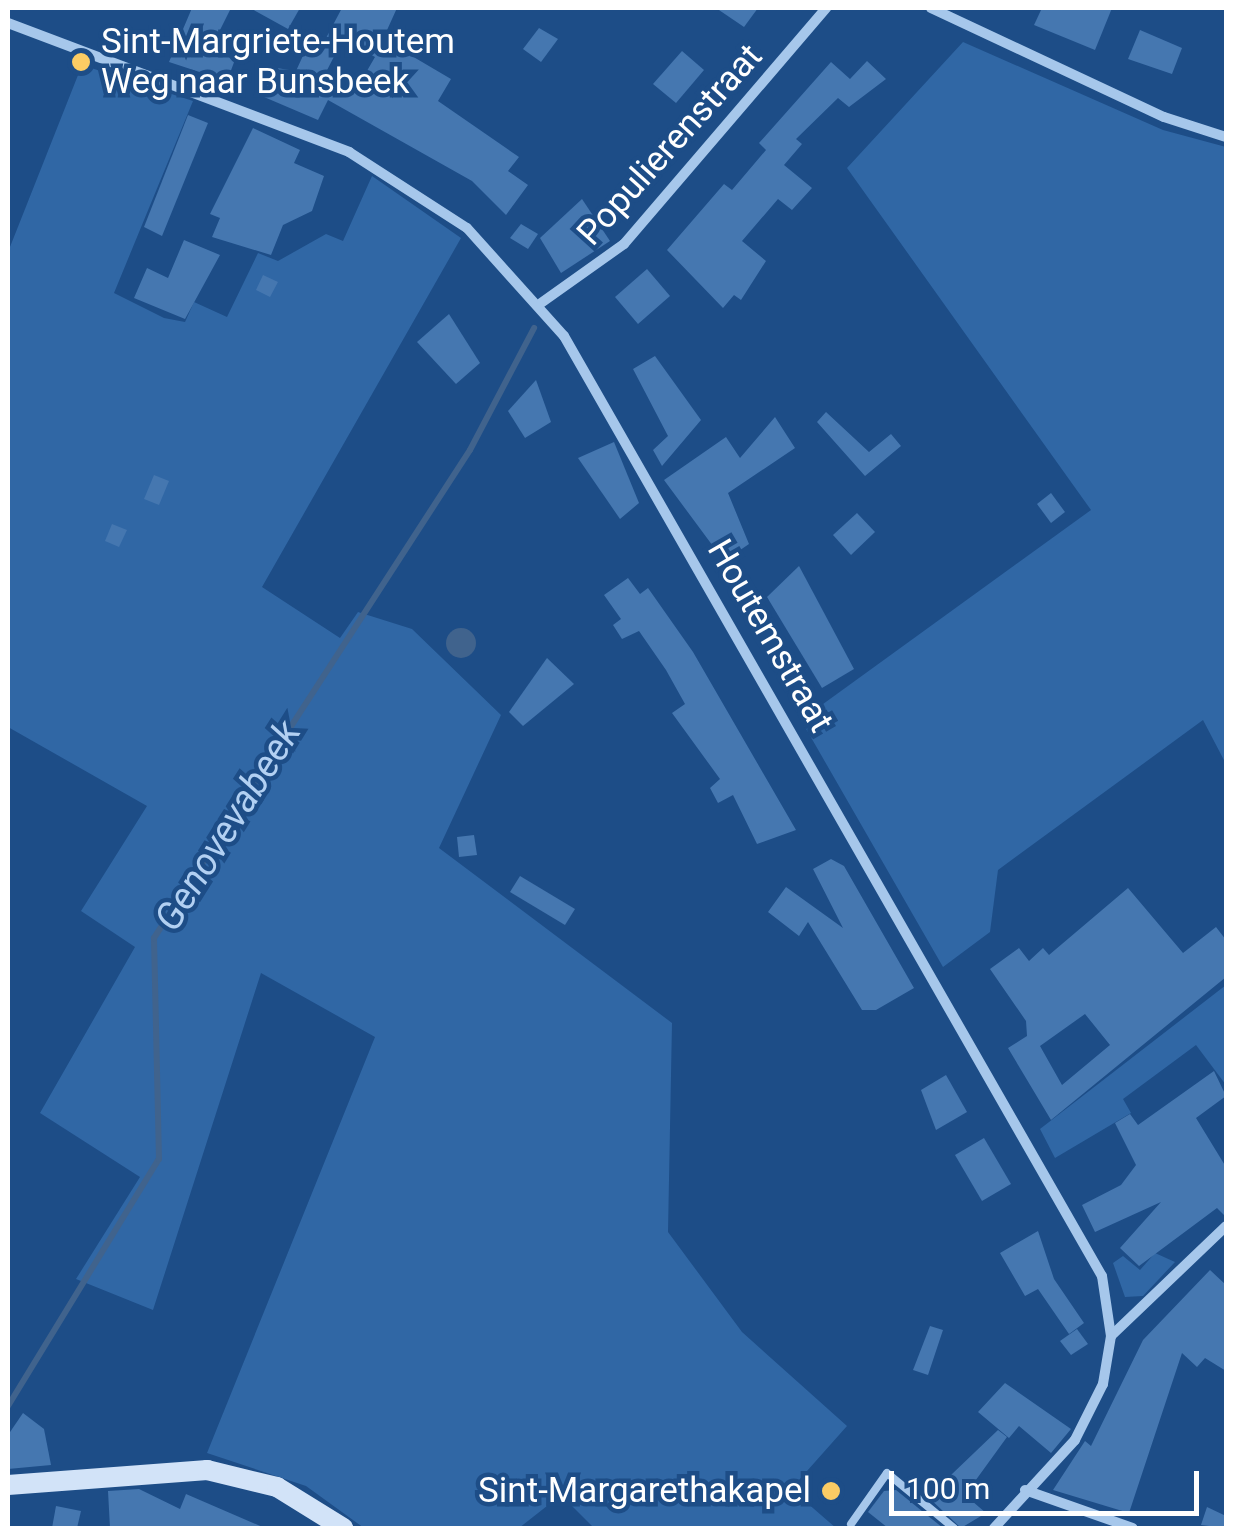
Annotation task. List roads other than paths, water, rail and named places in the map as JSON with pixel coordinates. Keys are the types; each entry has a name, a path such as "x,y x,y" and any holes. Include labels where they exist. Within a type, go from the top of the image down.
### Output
{"street":[{"name":"Populierenstraat","path":"541,302 624,244 826,8"},
{"path":"931,8 1164,117 1226,137"},
{"name":"Houtemstraat","path":"8,23 348,152 467,228 541,302 1102,1276 1111,1336 1104,1384 1084,1424 994,1528"},
{"path":"1111,1336 1226,1226"},
{"path":"8,1485 207,1470 277,1487 344,1528"},
{"path":"1024,1490 1133,1528"}],"lane":[{"path":"851,1524 887,1473 954,1528"}],"waterway":[{"name":"Genovevabeek","path":"8,1406 159,1159 154,938 470,450 534,328"}],"place":[{"name":"Sint-Margriete-Houtem Weg naar Bunsbeek","path":"81,62"},
{"name":"Sint-Margarethakapel","path":"831,1491"}]}
